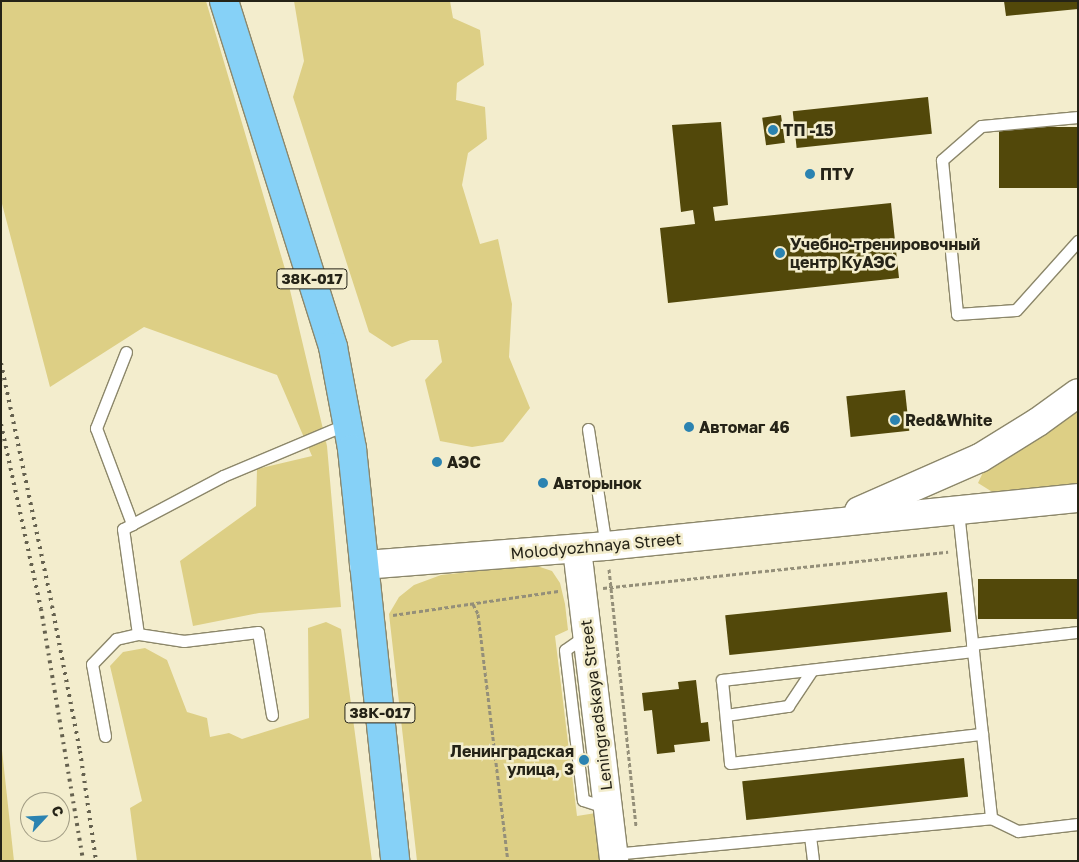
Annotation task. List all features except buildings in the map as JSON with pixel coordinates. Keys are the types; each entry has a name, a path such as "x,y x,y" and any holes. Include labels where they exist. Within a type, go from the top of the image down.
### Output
{"main road":[{"name":"38К-017","path":"224,1 333,347 347,424 370,619 395,861"}],"street":[{"name":"Molodyozhnaya Street","path":"827,524 980,458 1038,422 1078,393"},
{"name":"Molodyozhnaya Street","path":"364,565 577,549 1078,498"},
{"name":"Leningradskaya Street","path":"577,549 608,808 622,855"}],"lane":[{"path":"1078,117 981,126 942,160 957,314 1016,310 1078,241"},
{"path":"126,352 96,428 132,524"},
{"path":"138,634 122,529 223,476 347,424"},
{"path":"588,429 606,546"},
{"path":"958,509 961,551 992,818"},
{"path":"105,736 92,664 116,639 138,634 184,641 258,632 272,715"},
{"path":"982,734 730,763 722,680 812,670 1078,632"},
{"path":"726,714 788,706 812,670"},
{"path":"622,855 992,818 1018,831 1078,824"},
{"path":"810,836 813,861"}],"path":[{"path":"606,546 611,588 622,855"},
{"path":"370,619 582,587 611,588 961,551"},
{"path":"473,604 478,614 508,861"}],"shaded area":[{"path":"1,1 206,1 285,269 327,446 341,607 259,613 193,626 180,561 256,506 257,469 312,456 277,375 144,327 50,387 1,200"},
{"path":"294,1 450,1 453,18 480,30 484,65 457,83 456,100 485,107 487,139 468,153 462,185 480,244 498,239 512,304 509,357 530,408 503,442 472,447 440,441 425,380 442,362 438,340 411,340 392,347 369,332 293,97 304,61"},
{"path":"1078,409 1078,485 994,493 978,483 985,468 1022,447"},
{"path":"534,565 552,571 560,583 565,604 568,630 555,636 577,816 596,813 601,861 417,861 389,614 399,597 414,585 441,575"},
{"path":"326,622 341,629 372,861 137,861 130,808 142,801 110,666 123,652 145,648 167,660 187,712 207,718 210,737 229,733 242,739 309,718 308,628"},
{"path":"1,741 14,861 1,861"}],"railway":[{"path":"1,363 80,751 96,861"},
{"path":"1,424 41,609 83,861"}],"place":[{"name":"ТП -15","path":"773,130"},
{"name":"ПТУ","path":"810,174"},
{"name":"Учебно-тренировочный центр КуАЭС","path":"780,253"},
{"name":"Red&White","path":"895,420"},
{"name":"Автомаг 46","path":"689,427"},
{"name":"АЭС","path":"437,462"},
{"name":"Авторынок","path":"543,483"},
{"name":"Ленинградская улица, 3","path":"584,760"}]}
